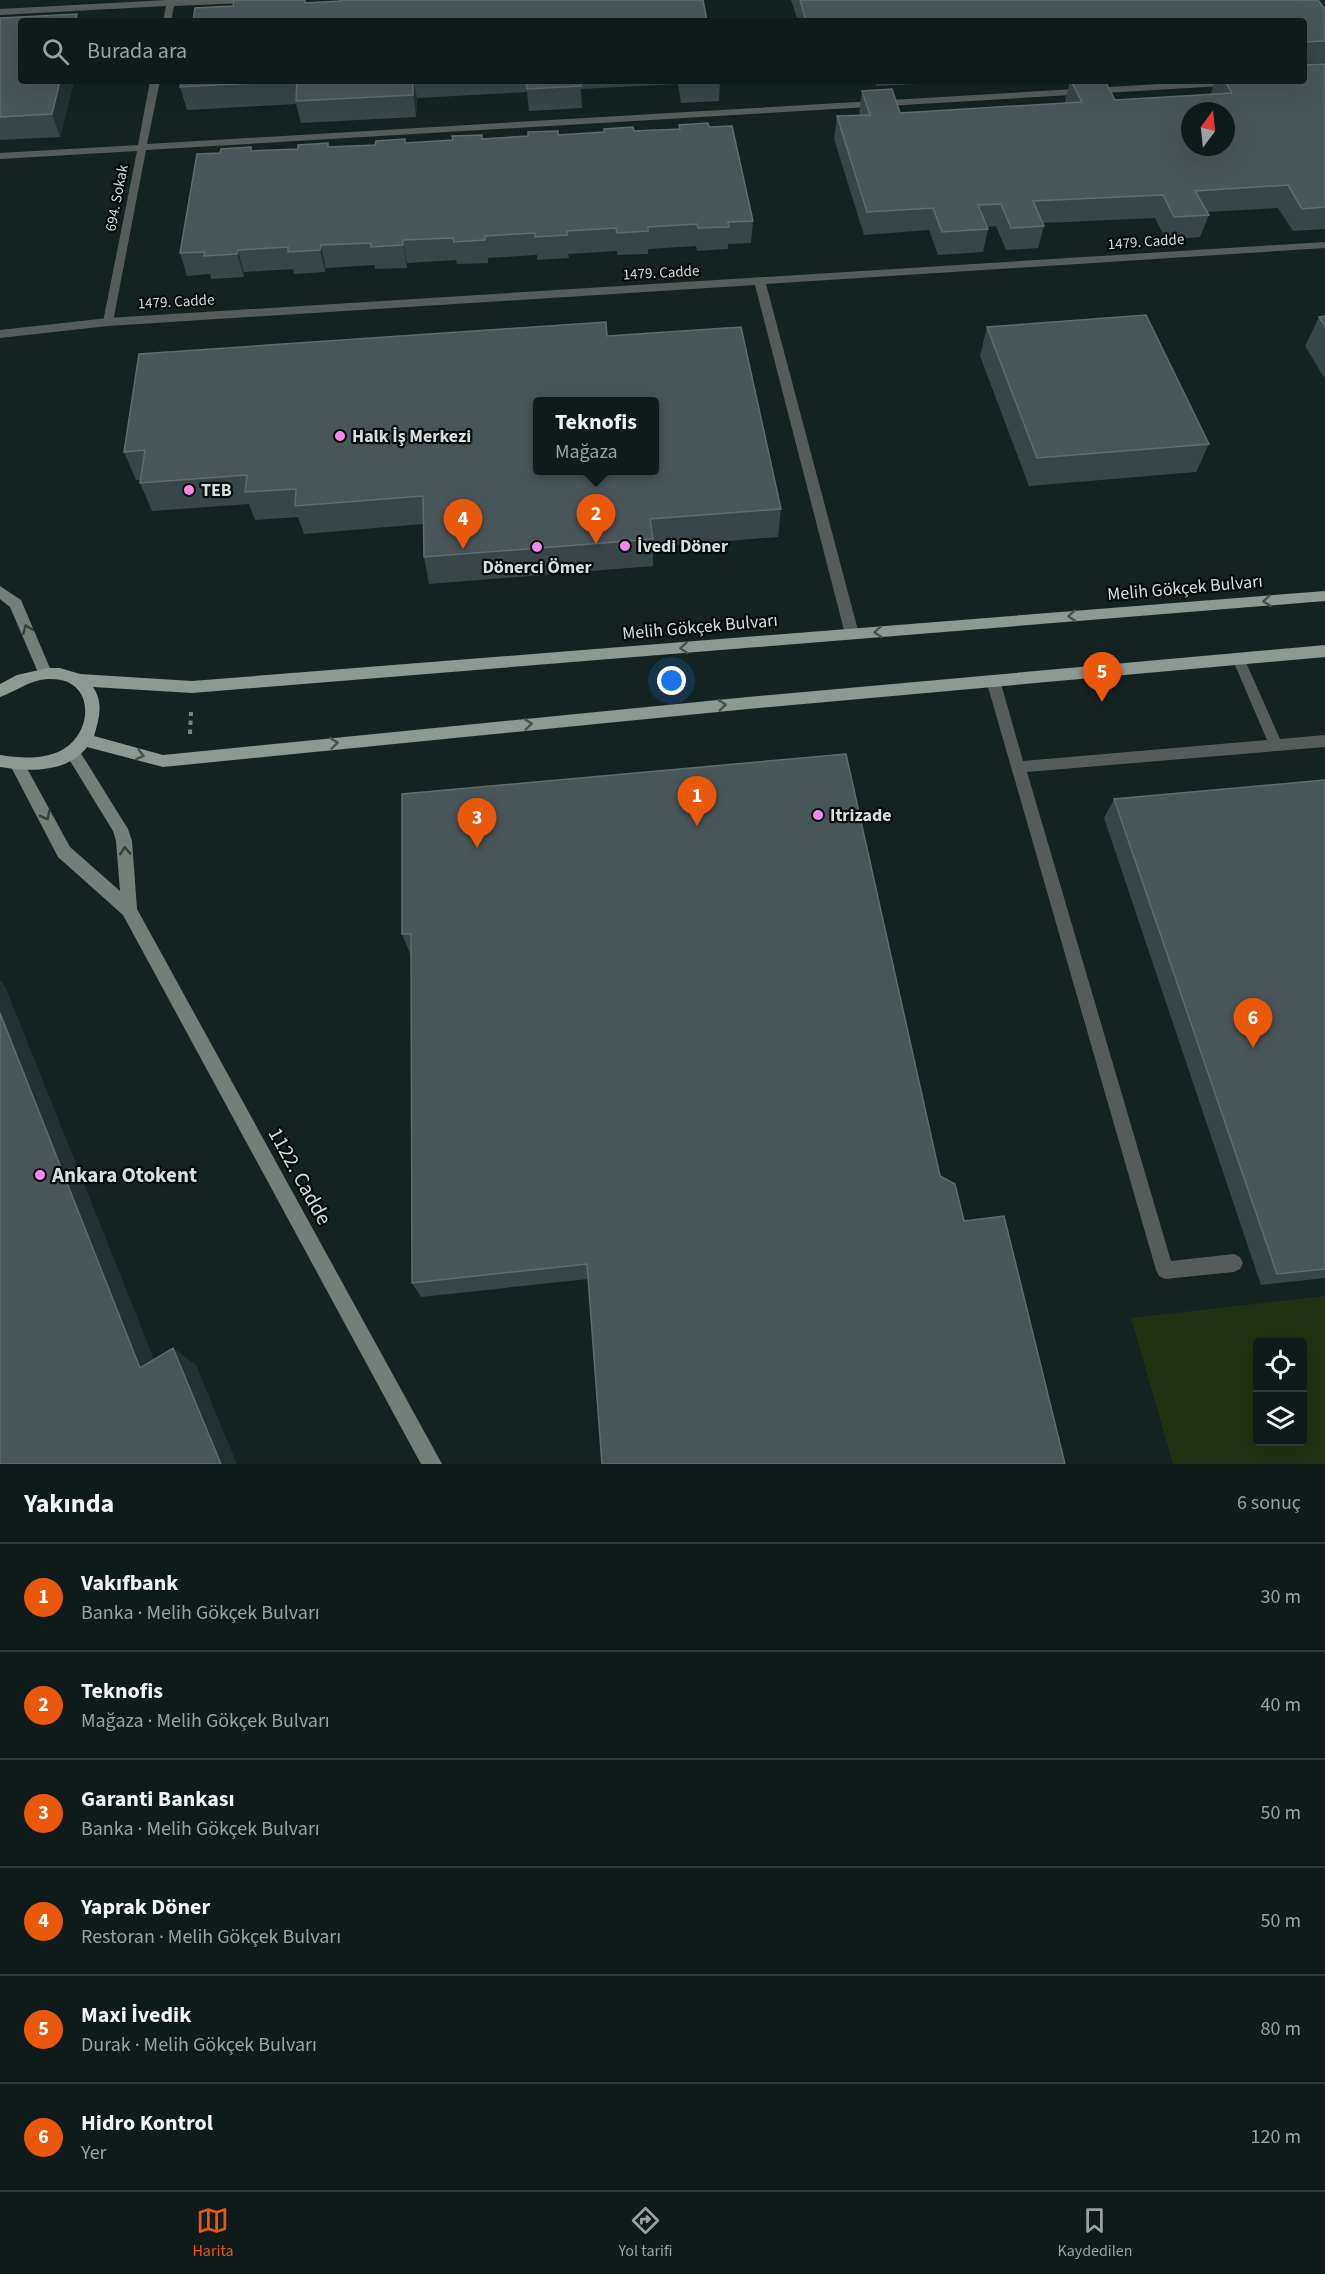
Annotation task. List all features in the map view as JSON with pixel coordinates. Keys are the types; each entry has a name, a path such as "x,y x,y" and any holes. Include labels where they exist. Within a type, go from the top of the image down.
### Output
{"main road":[{"path":"0,591 16,604 45,673 17,680 0,691"},
{"name":"Melih Gökçek Bulvarı","path":"45,673 63,674 78,680 192,687 1325,596"},
{"path":"78,746 163,761 993,680 1325,651"},
{"path":"0,761 18,765 36,765 56,760 78,746 90,727 93,712 90,694 78,680"},
{"name":"1122. Cadde","path":"78,746 124,841 129,910"},
{"name":"1122. Cadde","path":"18,765 64,852 129,910 432,1464"}],"street":[{"name":"1479. Cadde","path":"0,334 108,322 1325,245"},
{"path":"760,282 852,634"}],"lane":[{"path":"0,12 244,0"},
{"path":"167,18 170,2"},
{"name":"694. Sokak","path":"108,322 154,84"},
{"path":"0,156 1207,84"},
{"path":"1238,658 1276,746"},
{"path":"993,680 1165,1270 1234,1263"},
{"path":"1018,767 1325,741"}],"path":[{"path":"189,758 192,687"}],"green space":[{"path":"1325,1296 1325,1464 1173,1464 1131,1318"}],"building":[{"path":"234,0 305,0 305,3 340,0 703,0 706,18 193,18 195,8 233,6"},
{"path":"800,0 1318,0 1325,9 1325,41 1307,42 1307,18 805,18"},
{"path":"77,14 76,18 18,18 18,84 59,84 52,114 0,117 0,18"},
{"path":"1325,64 1325,207 1302,209 1288,185 1195,191 1209,215 1174,217 1163,195 1033,201 1044,226 1011,228 1001,204 978,205 988,229 942,232 933,208 867,212 837,116 870,115 862,91 892,89 900,113 1082,102 1073,84 1107,84 1115,100 1232,93 1227,84 1307,84 1307,65"},
{"path":"181,84 238,84 180,87"},
{"path":"297,84 413,84 413,95 296,101"},
{"path":"526,84 581,84 581,86 527,89"},
{"path":"708,123 709,127 732,126 753,221 728,222 729,227 698,228 697,224 648,227 648,231 617,233 616,228 567,231 567,235 535,237 535,233 485,236 485,240 454,242 453,238 403,240 403,245 371,247 371,243 321,245 320,250 288,252 288,247 238,250 237,254 204,256 205,252 180,253 197,154 220,153 221,149 251,147 251,151 298,149 298,145 328,143 328,147 375,145 376,141 405,139 405,143 453,140 452,136 482,135 482,139 528,136 528,132 558,131 558,135 604,132 604,129 633,127 634,131 680,129 679,125"},
{"path":"1146,315 1209,444 1037,458 987,327"},
{"path":"1325,316 1325,326 1319,317"},
{"name":"Halk İş Merkezi","path":"606,322 607,336 741,327 781,509 650,519 653,539 424,557 423,496 295,506 296,489 245,492 247,475 140,483 145,450 124,452 139,354"},
{"path":"846,754 940,1176 955,1184 964,1221 1004,1216 1065,1464 602,1464 587,1264 412,1283 411,934 402,934 402,794"},
{"path":"1325,780 1325,1269 1277,1274 1114,799"},
{"name":"Ankara Otokent","path":"0,1013 140,1368 173,1348 221,1464 0,1464"}],"place":[{"name":"Halk İş Merkezi","path":"340,436"},
{"name":"TEB","path":"189,490"},
{"name":"Teknofis","path":"596,544"},
{"name":"İvedi Döner","path":"625,546"},
{"name":"Dönerci Ömer","path":"537,547"},
{"name":"Yaprak Döner","path":"463,549"},
{"name":"Maxi İvedik","path":"1102,702"},
{"name":"Itrizade","path":"818,815"},
{"name":"Vakıfbank","path":"697,826"},
{"name":"Garanti Bankası","path":"477,848"},
{"name":"Hidro Kontrol","path":"1253,1048"},
{"name":"Ankara Otokent","path":"40,1175"}]}
